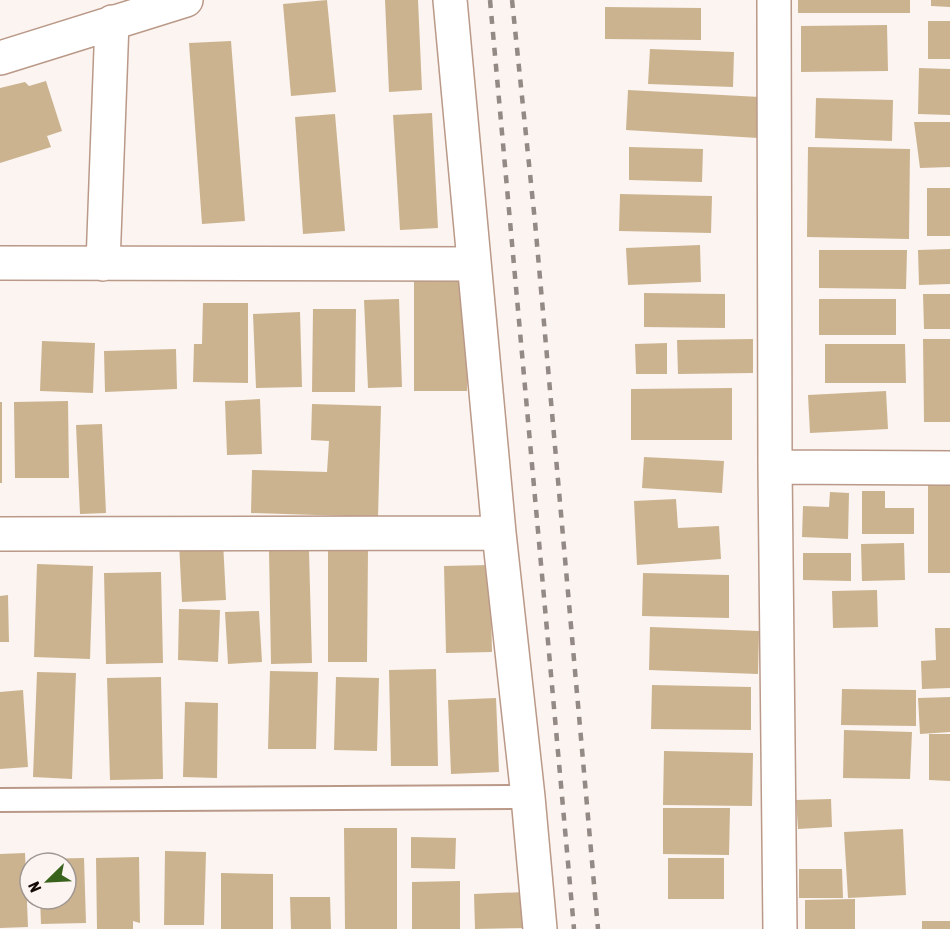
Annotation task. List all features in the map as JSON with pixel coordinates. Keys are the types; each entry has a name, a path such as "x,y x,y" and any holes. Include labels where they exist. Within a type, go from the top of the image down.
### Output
{"street":[{"path":"0,58 186,0"},
{"path":"450,0 499,533 540,929"},
{"path":"774,0 775,467 780,929"},
{"path":"103,264 112,22"},
{"path":"0,263 474,264"},
{"path":"775,467 950,468"},
{"path":"0,534 499,533"}],"lane":[{"path":"0,800 528,797"}],"building":[{"path":"327,0 336,92 291,96 283,4"},
{"path":"385,0 418,0 422,90 389,92"},
{"path":"798,0 910,0 910,13 798,13"},
{"path":"931,0 950,0 950,7 931,6"},
{"path":"605,7 701,8 701,40 605,39"},
{"path":"928,21 950,21 950,59 928,59"},
{"path":"887,25 888,71 801,72 801,26"},
{"path":"231,41 245,221 202,224 189,43"},
{"path":"650,49 734,52 733,87 648,84"},
{"path":"919,68 950,69 950,115 918,114"},
{"path":"46,81 62,131 47,136 51,147 0,163 0,88 25,82 29,86"},
{"path":"628,90 760,97 758,138 626,130"},
{"path":"816,98 893,100 892,141 815,138"},
{"path":"432,113 438,228 400,230 393,115"},
{"path":"335,114 345,231 303,234 295,117"},
{"path":"914,122 950,122 950,167 920,168"},
{"path":"629,147 703,149 702,182 629,180"},
{"path":"808,147 910,149 909,239 807,237"},
{"path":"927,188 950,188 950,236 927,236"},
{"path":"620,194 712,196 711,233 619,231"},
{"path":"700,245 701,282 628,285 626,248"},
{"path":"950,249 950,284 919,285 918,250"},
{"path":"819,250 907,250 906,289 819,288"},
{"path":"414,281 467,281 467,391 414,391"},
{"path":"644,293 725,294 725,328 644,327"},
{"path":"923,294 950,294 950,329 924,329"},
{"path":"399,299 402,387 368,388 364,300"},
{"path":"819,299 896,299 896,335 819,335"},
{"path":"203,303 248,303 248,383 193,382 194,344 202,344"},
{"path":"313,309 356,309 355,392 312,392"},
{"path":"300,312 302,387 256,388 253,314"},
{"path":"753,339 753,373 678,374 677,340"},
{"path":"923,339 950,339 950,422 924,422"},
{"path":"42,341 95,343 93,393 40,391"},
{"path":"667,343 667,374 636,374 635,344"},
{"path":"825,344 905,344 906,383 825,383"},
{"path":"176,349 177,389 105,392 104,351"},
{"path":"732,388 732,440 631,440 631,389"},
{"path":"886,391 888,429 810,433 808,395"},
{"path":"260,399 262,454 227,455 225,401"},
{"path":"68,401 69,478 15,478 14,402"},
{"path":"0,402 2,402 2,483 0,483"},
{"path":"312,404 381,406 378,517 251,513 252,470 327,472 329,441 311,440"},
{"path":"102,424 106,513 80,514 76,425"},
{"path":"644,457 724,461 722,493 642,488"},
{"path":"928,485 950,486 950,573 928,573"},
{"path":"862,491 885,491 885,508 914,508 914,534 862,534"},
{"path":"830,492 849,493 848,539 802,537 803,506 829,507"},
{"path":"676,499 678,528 719,526 721,559 637,565 634,501"},
{"path":"223,541 226,600 182,602 179,543"},
{"path":"904,543 905,580 862,581 861,544"},
{"path":"328,550 368,550 367,662 328,662"},
{"path":"269,551 309,551 312,663 271,664"},
{"path":"803,553 851,553 851,581 803,580"},
{"path":"37,564 93,566 90,659 34,657"},
{"path":"490,565 492,652 446,653 444,566"},
{"path":"161,572 163,663 106,664 104,573"},
{"path":"643,573 729,575 729,618 642,616"},
{"path":"877,590 878,627 833,628 832,591"},
{"path":"8,595 9,642 0,642 0,596"},
{"path":"179,609 220,610 218,662 178,660"},
{"path":"259,611 262,662 228,664 225,612"},
{"path":"650,627 759,631 758,674 649,670"},
{"path":"935,628 950,628 950,688 922,689 921,661 936,660"},
{"path":"436,669 438,766 391,766 389,670"},
{"path":"270,671 318,672 316,749 268,749"},
{"path":"37,672 76,673 72,779 33,777"},
{"path":"161,677 163,779 110,780 107,678"},
{"path":"336,677 379,678 377,751 334,750"},
{"path":"652,685 751,687 751,730 651,729"},
{"path":"842,689 916,690 916,726 841,725"},
{"path":"23,690 28,767 0,769 0,692"},
{"path":"950,697 950,732 920,734 918,698"},
{"path":"496,698 499,772 451,774 448,700"},
{"path":"185,702 218,703 217,778 183,777"},
{"path":"844,730 912,732 910,779 843,778"},
{"path":"929,734 950,734 950,781 929,780"},
{"path":"664,751 753,753 752,806 663,805"},
{"path":"831,799 832,827 798,829 796,800"},
{"path":"663,808 730,808 729,855 663,854"},
{"path":"344,828 397,828 397,929 345,929"},
{"path":"903,829 906,895 848,898 844,832"},
{"path":"411,837 456,838 455,869 411,868"},
{"path":"165,851 206,852 204,925 164,925"},
{"path":"18,853 18,911 27,911 28,927 0,928 0,854"},
{"path":"139,857 140,923 133,921 133,929 97,929 96,858"},
{"path":"78,858 84,858 86,923 41,924 40,911 78,911"},
{"path":"668,858 724,858 724,899 668,899"},
{"path":"799,869 842,869 843,898 799,898"},
{"path":"221,873 273,874 273,929 221,929"},
{"path":"460,881 460,929 412,929 412,882"},
{"path":"526,892 527,928 475,929 474,894"},
{"path":"290,897 330,897 331,929 291,929"},
{"path":"855,899 855,929 805,929 805,900"},
{"path":"922,921 950,921 950,929 922,929"}],"railway":[{"path":"490,0 574,929"},
{"path":"512,0 535,222 598,929"}]}
